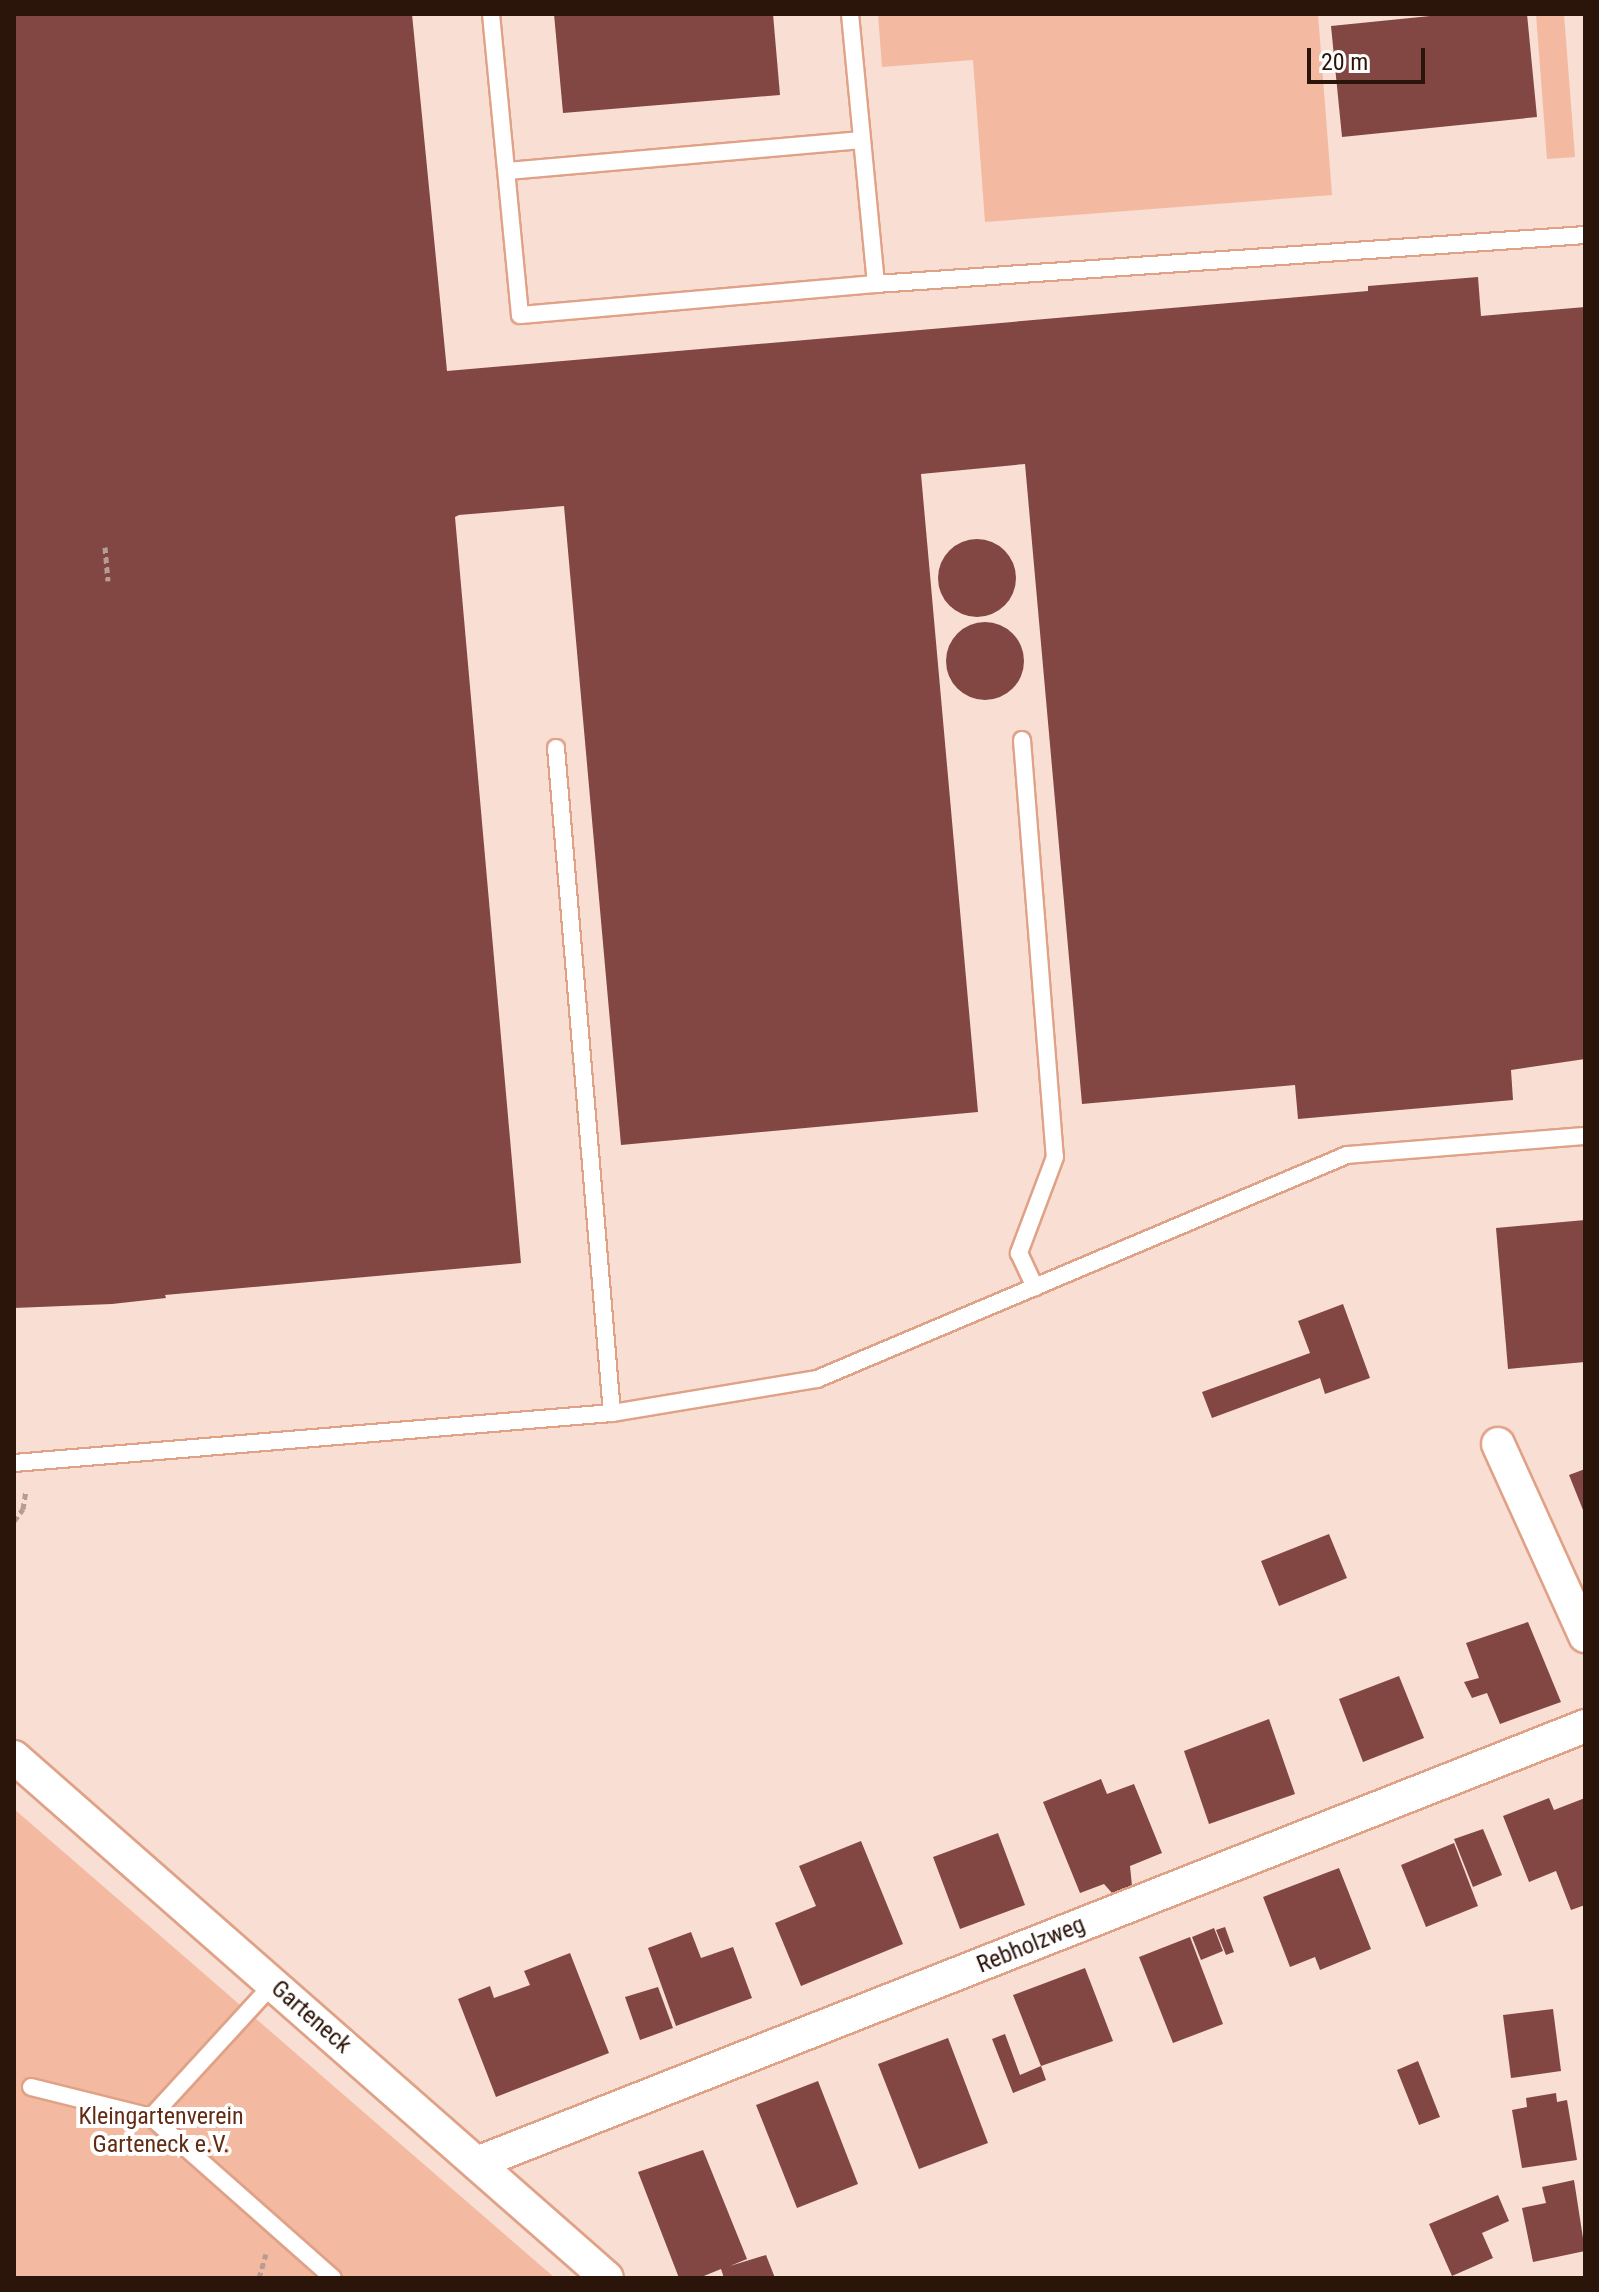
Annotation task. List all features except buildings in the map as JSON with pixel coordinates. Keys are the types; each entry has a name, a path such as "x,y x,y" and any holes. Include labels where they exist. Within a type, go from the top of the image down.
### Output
{"street":[{"path":"1498,1444 1585,1636"},
{"name":"Rebholzweg","path":"477,2163 1585,1726"},
{"name":"Garteneck","path":"14,1757 607,2278"}],"lane":[{"path":"491,14 520,315 876,284 1585,235"},
{"path":"850,14 876,284"},
{"path":"507,171 860,140"},
{"path":"1022,740 1055,1157 1019,1253 1035,1287"},
{"path":"556,748 612,1413"},
{"path":"14,1463 612,1413 817,1379 1347,1155 1585,1136"},
{"path":"151,2117 273,1984"},
{"path":"31,2087 151,2117 333,2278"}],"path":[{"path":"105,547 108,581"}],"green space":[{"path":"878,14 1318,14 1332,195 985,222 973,60 882,67"},
{"path":"1536,14 1564,14 1575,157 1547,159"},
{"name":"Kleingartenverein Garteneck e.V.","path":"14,1809 555,2278 14,2278"}]}
